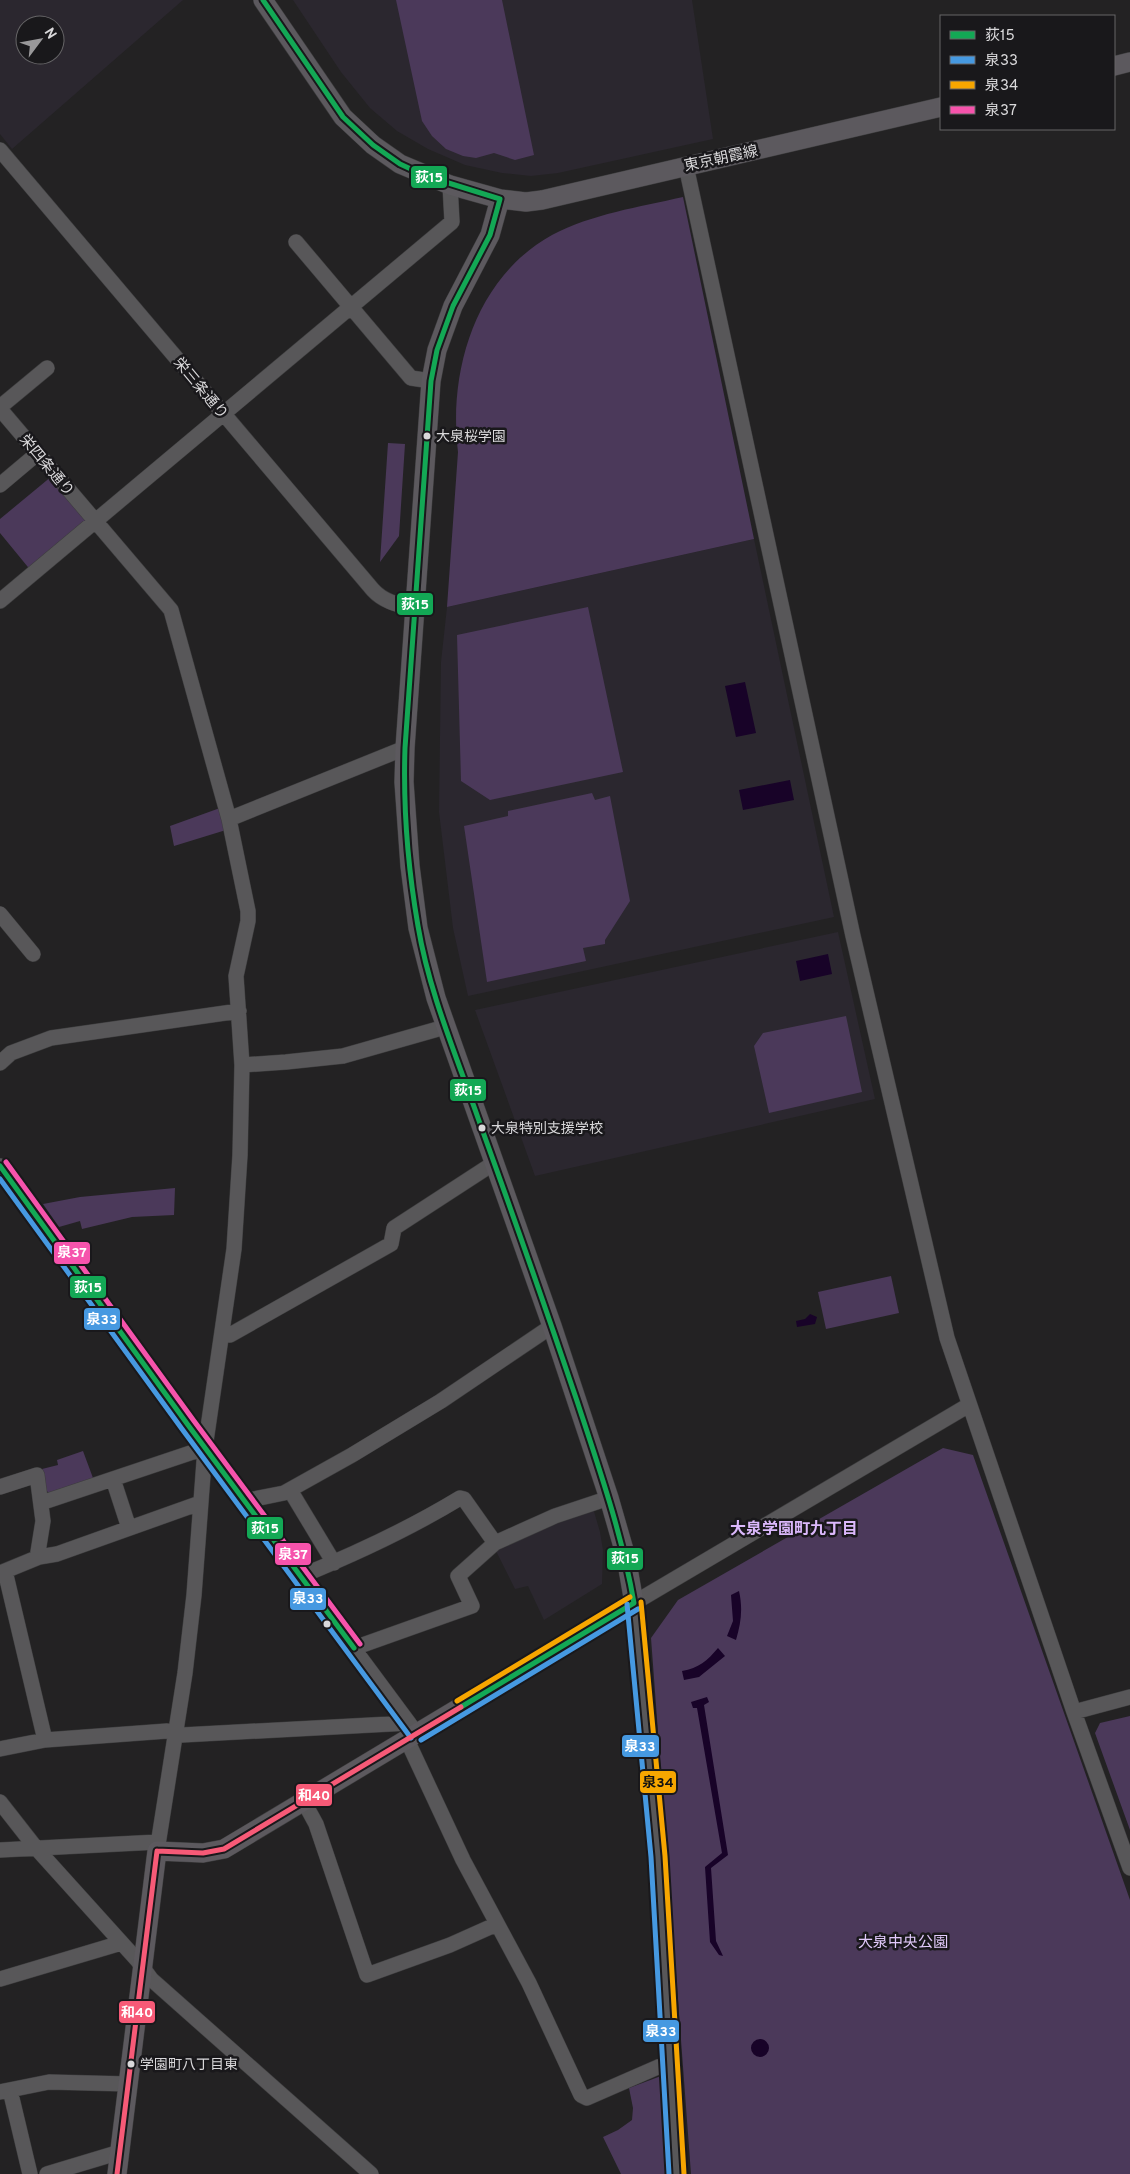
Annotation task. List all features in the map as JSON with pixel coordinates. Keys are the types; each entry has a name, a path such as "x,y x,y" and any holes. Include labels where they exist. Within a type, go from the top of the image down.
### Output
{"main road":[{"name":"東京朝霞線","path":"263,0 343,117 373,146 400,164 450,185 500,199 526,202 542,200 940,107"},
{"path":"1115,66 1130,62"},
{"path":"117,2174 158,1847 203,1853 224,1849 304,1802 411,1732 634,1603 626,1557 609,1498 552,1326 445,1027 418,928 406,825 405,748 432,381 437,350 453,306 490,235 500,199"}],"street":[{"name":"栄三条通り","path":"0,150 376,593 390,602 414,609"},
{"path":"686,166 853,936 947,1338 1074,1712 1130,1868"},
{"path":"0,602 452,222 450,185"},
{"path":"296,242 411,378 432,381"},
{"path":"0,408 47,368"},
{"name":"栄四条通り","path":"0,408 171,610 229,819 248,911 248,921 236,976 242,1065 238,1201 223,1334 205,1448 194,1595 183,1689 174,1733 158,1847"},
{"path":"0,485 38,453"},
{"path":"229,819 405,748"},
{"path":"0,914 33,954"},
{"path":"0,1063 11,1053 51,1038 238,1011"},
{"path":"242,1065 294,1062 343,1056 445,1027"},
{"path":"223,1334 230,1335 391,1244 394,1228 494,1163"},
{"path":"0,1166 205,1448 354,1648 411,1732 463,1860 529,1983 568,2070 584,2098 658,2067 672,2065"},
{"path":"244,1501 284,1493 290,1490 441,1401 552,1326"},
{"path":"678,2174 658,1856 634,1603 969,1406"},
{"path":"41,1503 205,1448"},
{"path":"0,1487 36,1474 43,1521 38,1552 39,1557"},
{"path":"113,1479 129,1528"},
{"path":"290,1490 334,1563"},
{"path":"300,1576 334,1563 434,1514 460,1498 464,1499 495,1543"},
{"path":"354,1648 472,1606 458,1576 495,1543 555,1516 609,1498"},
{"path":"45,1740 3,1572 39,1557 57,1554 200,1503"},
{"path":"1074,1712 1130,1697"},
{"path":"0,1749 45,1740 167,1731 182,1735 411,1732"},
{"path":"0,1802 36,1848 138,1961 151,1979 371,2174"},
{"path":"304,1802 316,1824 367,1976 450,1945 497,1924"},
{"path":"0,1850 158,1847"},
{"path":"0,1980 121,1943"},
{"path":"30,2174 5,2091 49,2082 129,2084"},
{"path":"47,2174 120,2152"}],"shaded area":[{"path":"0,0 183,0 12,149 0,134"},
{"path":"293,0 692,0 713,139 558,173 531,176 502,173 465,165 428,149 397,131 370,108 341,72"},
{"path":"754,539 834,917 468,996 453,928 439,812 441,662 447,607"},
{"path":"745,682 756,733 736,737 725,686"},
{"path":"790,780 794,800 743,810 739,790"},
{"path":"838,932 875,1099 535,1176 475,1010"},
{"path":"828,954 832,974 800,981 796,961"},
{"path":"810,1314 817,1317 815,1324 797,1327 796,1321 805,1319"},
{"path":"593,1508 603,1550 602,1584 544,1620 528,1586 515,1589 496,1551 549,1524"},
{"path":"739,1591 741,1616 736,1640 727,1636 733,1621 731,1595"},
{"path":"718,1648 725,1656 699,1677 684,1680 682,1671 702,1663"},
{"path":"707,1697 709,1702 704,1705 728,1855 711,1868 716,1941 723,1956 719,1955 710,1942 705,1867 722,1853 697,1708 693,1708 691,1702"},
{"path":"760,2039 766,2042 769,2048 766,2054 760,2057 754,2054 751,2048 754,2042"}],"green space":[{"path":"396,0 502,0 534,155 515,160 494,153 476,158 463,156 446,149 432,136 422,121"},
{"path":"683,197 754,539 447,607 458,452 456,421 458,389 463,358 473,328 486,300 504,275 526,253 552,235 599,216"},
{"path":"388,443 405,444 399,536 380,562"},
{"path":"52,476 86,517 85,525 32,572 0,533 0,519"},
{"path":"588,607 623,772 490,800 461,781 457,635"},
{"path":"592,793 595,800 610,796 630,901 605,940 605,944 583,948 586,961 487,982 464,826 508,816 508,811"},
{"path":"220,808 226,830 174,846 170,826"},
{"path":"846,1016 862,1092 769,1113 754,1046 763,1033"},
{"path":"175,1188 174,1215 132,1217 82,1229 80,1221 59,1227 43,1204 80,1197"},
{"path":"891,1276 899,1313 826,1329 818,1292"},
{"name":"大泉中央公園","path":"943,1448 973,1455 1130,1900 1130,2174 691,2174 651,1638 678,1600"},
{"path":"83,1451 93,1478 50,1493 44,1490 42,1469 58,1465 57,1460"},
{"path":"1130,1716 1130,1830 1095,1733 1100,1723"},
{"path":"661,2076 669,2174 621,2174 603,2137 618,2130 632,2120 633,2108 629,2088"}],"transit line":[{"name":"荻15","path":"263,0 343,117 373,145 400,164 426,176 500,199 490,235 453,306 437,350 431,381 405,748 405,793 411,882 423,951 436,999 541,1294 594,1451 623,1552 634,1603 461,1707"},
{"name":"泉37","path":"6,1162 194,1421 360,1644"},
{"name":"荻15","path":"0,1166 188,1425 354,1648"},
{"name":"泉33","path":"0,1179 411,1738"},
{"name":"泉34","path":"457,1701 630,1597"},
{"name":"泉34","path":"641,1602 665,1856 684,2174"},
{"name":"泉33","path":"627,1604 651,1857 669,2174"},
{"name":"泉33","path":"421,1740 638,1609"},
{"name":"和40","path":"157,1851 203,1853 224,1849 461,1707"},
{"name":"和40","path":"117,2174 157,1851"}],"place":[{"name":"大泉桜学園","path":"427,436"},
{"name":"大泉特別支援学校","path":"482,1128"},
{"name":"学園町八丁目東","path":"131,2064"}],"district":[{"name":"大泉学園町九丁目","path":"794,1528"}]}
